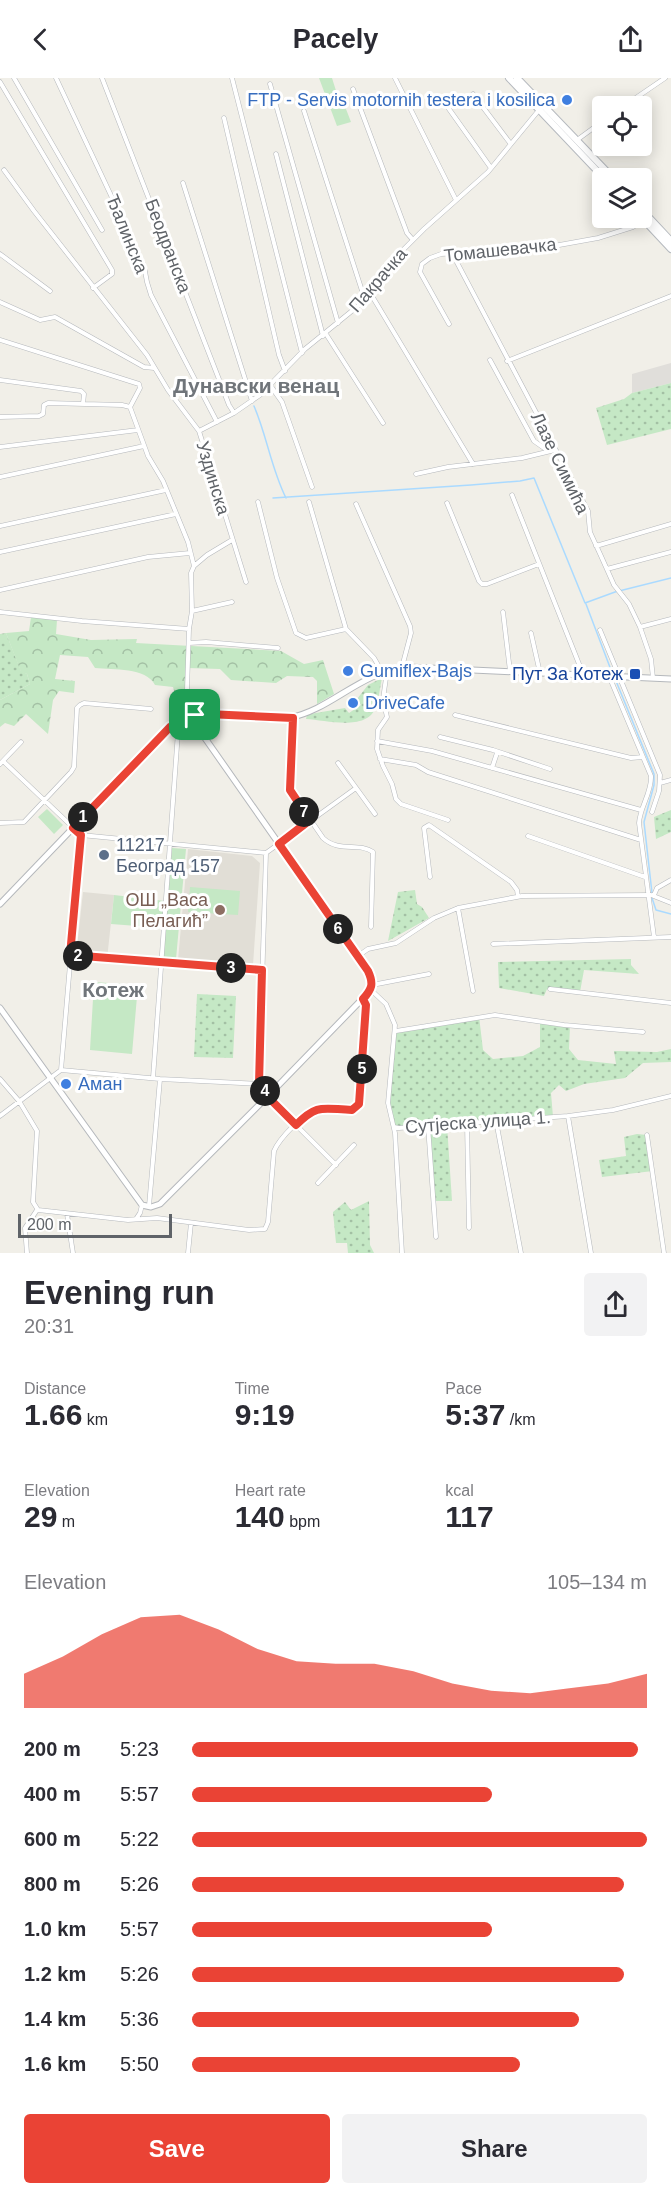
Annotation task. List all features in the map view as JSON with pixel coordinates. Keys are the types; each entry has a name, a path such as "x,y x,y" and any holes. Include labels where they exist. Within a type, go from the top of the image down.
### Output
{"main road":[{"path":"509,78 594,168"},
{"path":"517,78 603,168"},
{"path":"652,221 671,241"},
{"path":"651,228 671,249"}],"street":[{"path":"14,78 102,230"},
{"name":"Ђалинска","path":"56,78 147,272 151,295 217,422"},
{"name":"Беодранска","path":"102,78 234,413"},
{"path":"232,78 302,352"},
{"path":"395,78 456,200"},
{"path":"639,96 665,78"},
{"path":"0,82 112,270 112,274 93,288"},
{"path":"270,84 338,323"},
{"path":"353,89 407,233 413,240"},
{"path":"473,94 510,143"},
{"path":"449,109 491,168"},
{"name":"Пакрачка","path":"199,431 252,401 302,352 358,306 392,261 491,168 539,110"},
{"path":"304,111 364,298"},
{"path":"224,118 279,355 285,371"},
{"path":"576,140 592,129"},
{"path":"276,154 324,335 383,423"},
{"name":"Уздинска","path":"4,170 147,355 199,431 232,540 215,549 194,566"},
{"path":"183,183 252,401"},
{"name":"Томашевачка","path":"449,324 420,270 422,264 430,258 441,254 550,247 604,236 630,228"},
{"path":"0,254 50,291"},
{"name":"Лазе Симића","path":"452,254 588,511 590,532 596,546 617,590 629,604 640,627 651,659 653,678"},
{"path":"369,291 473,464"},
{"path":"507,361 671,296"},
{"path":"0,302 40,320 55,317 144,367 154,368"},
{"path":"0,339 109,373 140,386 130,407 144,446 176,514 194,566 191,578 192,611 189,629 187,690 201,731 368,971 372,987"},
{"path":"490,360 537,444 544,448 554,448"},
{"path":"0,380 81,391 84,394 82,404"},
{"path":"270,385 282,402 312,488"},
{"path":"0,417 42,416 44,405 48,403 130,407"},
{"path":"0,447 138,430"},
{"path":"0,477 144,446"},
{"path":"416,474 530,457 554,448"},
{"path":"0,526 166,490"},
{"path":"512,495 582,674"},
{"path":"258,502 279,584 296,633 306,638 346,629"},
{"path":"309,502 346,629 385,671 383,699 387,717 379,727 377,741 380,759 399,803 448,820"},
{"path":"447,503 480,583 487,584 539,564"},
{"path":"356,504 410,626 411,633 402,667"},
{"path":"0,552 176,514"},
{"path":"596,546 671,524"},
{"path":"232,540 246,582"},
{"path":"607,569 671,552"},
{"path":"0,590 148,557 190,553"},
{"path":"192,611 232,602"},
{"path":"0,612 189,629"},
{"path":"503,612 510,671"},
{"path":"640,627 671,619"},
{"path":"600,630 657,768 660,783 652,812"},
{"path":"531,633 540,673"},
{"path":"189,643 206,642 278,648"},
{"path":"0,904 175,723 195,715 293,717 322,705 363,680 402,667 671,679"},
{"path":"609,676 651,780 639,823 646,877 651,895 654,937"},
{"path":"0,823 24,822 71,772 74,767 77,708 80,705 84,703 151,709"},
{"path":"455,715 631,758 643,757"},
{"path":"293,717 290,790 323,838 333,845 368,849 373,852 371,927"},
{"path":"153,1078 178,732 175,723"},
{"path":"440,737 550,769"},
{"path":"377,741 426,749 641,810"},
{"path":"21,742 1,762 46,800 81,835 266,853 356,788"},
{"path":"492,768 497,753"},
{"path":"380,759 416,765 428,772 641,840"},
{"path":"338,763 375,814"},
{"path":"660,783 671,780"},
{"path":"430,877 424,828 429,825 511,882 517,890 518,897"},
{"path":"61,1070 81,835"},
{"path":"528,836 646,877"},
{"path":"266,853 259,1084 336,1165"},
{"path":"651,895 657,888 671,880"},
{"path":"357,956 369,949 396,943 434,918 458,908 518,897 651,895 671,903"},
{"path":"458,908 473,991"},
{"path":"493,944 671,937"},
{"path":"70,955 262,970"},
{"path":"0,1008 141,1204 151,1207 160,1204 363,999 372,987 429,974"},
{"name":"Сутјеска улица 1.","path":"372,987 389,1008 396,1031 388,1103 394,1127 568,1116 614,1110 671,1096"},
{"path":"550,989 671,1003"},
{"path":"38,1210 135,1220 157,1218 249,1230 265,1229 268,1222 274,1151 277,1144 308,1113 316,1109 352,1110 359,1104 366,1005 363,999"},
{"path":"396,1031 495,1015 564,1025 644,1032"},
{"path":"0,1116 61,1070 259,1084"},
{"path":"157,1218 151,1207 160,1078"},
{"path":"0,1079 19,1101 37,1131 33,1202 38,1210"},
{"path":"568,1116 591,1253"},
{"path":"496,1121 520,1253"},
{"path":"467,1123 469,1228"},
{"path":"428,1126 436,1237"},
{"path":"394,1127 402,1253"},
{"path":"647,1136 664,1253"},
{"path":"318,1183 354,1146"},
{"path":"135,1220 140,1213 141,1204"},
{"path":"27,1253 25,1228 38,1210"},
{"path":"67,1214 73,1253"},
{"path":"189,1253 191,1223"}],"shaded area":[{"path":"671,363 671,383 632,393 632,374"},
{"name":"ОШ „Васа Пелагић”","path":"188,849 252,856 260,863 253,965 178,960"},
{"path":"83,892 114,895 107,959 76,956"}],"green space":[{"path":"319,78 332,78 338,97 341,96 351,122 337,126"},
{"path":"671,383 671,429 607,445 596,408 624,399 632,393"},
{"path":"31,617 57,620 56,634 91,640 137,639 136,643 281,651 304,664 323,660 334,694 317,704 317,681 313,677 287,676 276,683 231,680 220,669 187,668 188,697 176,698 173,687 155,685 151,679 137,672 95,668 88,657 60,655 55,679 75,681 74,693 59,691 53,700 48,734 26,714 14,726 5,723 0,727 0,700 30,684 27,674 21,672 6,633 29,631"},
{"path":"6,633 21,671 27,674 30,684 0,700 0,634"},
{"path":"382,678 376,707 364,720 345,723 306,719 310,714 345,708 349,713 361,705 357,699 368,685"},
{"path":"47,809 63,825 54,834 38,817"},
{"path":"671,810 671,832 656,839 654,817"},
{"path":"172,848 186,849 176,959 163,958"},
{"path":"190,887 240,891 238,915 188,912"},
{"path":"415,890 417,904 422,907 429,918 388,941 398,892"},
{"path":"114,895 165,901 163,928 111,924"},
{"path":"631,959 631,965 639,974 584,970 580,992 547,989 544,996 499,988 498,962"},
{"path":"94,982 138,985 132,1054 90,1050"},
{"path":"197,994 236,996 233,1058 194,1057"},
{"path":"479,1016 483,1050 493,1059 523,1056 540,1047 540,1022 570,1026 569,1049 578,1060 616,1064 614,1051 657,1052 671,1049 671,1062 643,1063 625,1078 584,1084 566,1091 559,1085 551,1093 553,1117 447,1125 452,1201 434,1201 428,1126 394,1127 389,1112 396,1031"},
{"path":"637,1134 647,1135 653,1171 602,1177 599,1160 626,1156 624,1137"},
{"path":"369,1201 370,1245 374,1253 348,1253 347,1243 336,1243 333,1212 345,1202 351,1210"}],"waterway":[{"path":"254,406 276,475 286,498"},
{"path":"273,498 471,485 534,478 585,603 615,592 671,578"},
{"path":"586,604 611,670"},
{"path":"616,681 654,774 654,785 644,822 652,893"},
{"path":"652,898 656,910 671,914"}],"place":[{"name":"FTP - Servis motornih testera i kosilica","path":"567,100"},
{"name":"Gumiflex-Bajs","path":"348,671"},
{"name":"Пут За Котеж","path":"635,674"},
{"name":"DriveCafe","path":"353,703"},
{"name":"11217 Београд 157","path":"104,855"},
{"name":"ОШ „Васа Пелагић”","path":"220,910"},
{"name":"Аман","path":"66,1084"}],"district":[{"name":"Дунавски венац","path":"256,386"},
{"name":"Котеж","path":"113,990"}],"route":[{"path":"195,715 293,717 290,790 310,820 279,844 368,971 372,982 371,990 363,999 366,1005 359,1104 352,1110 316,1109 308,1113 296,1125 271,1100 259,1084 262,970 70,955 81,835 73,828 170,727 180,720 195,715"}]}
